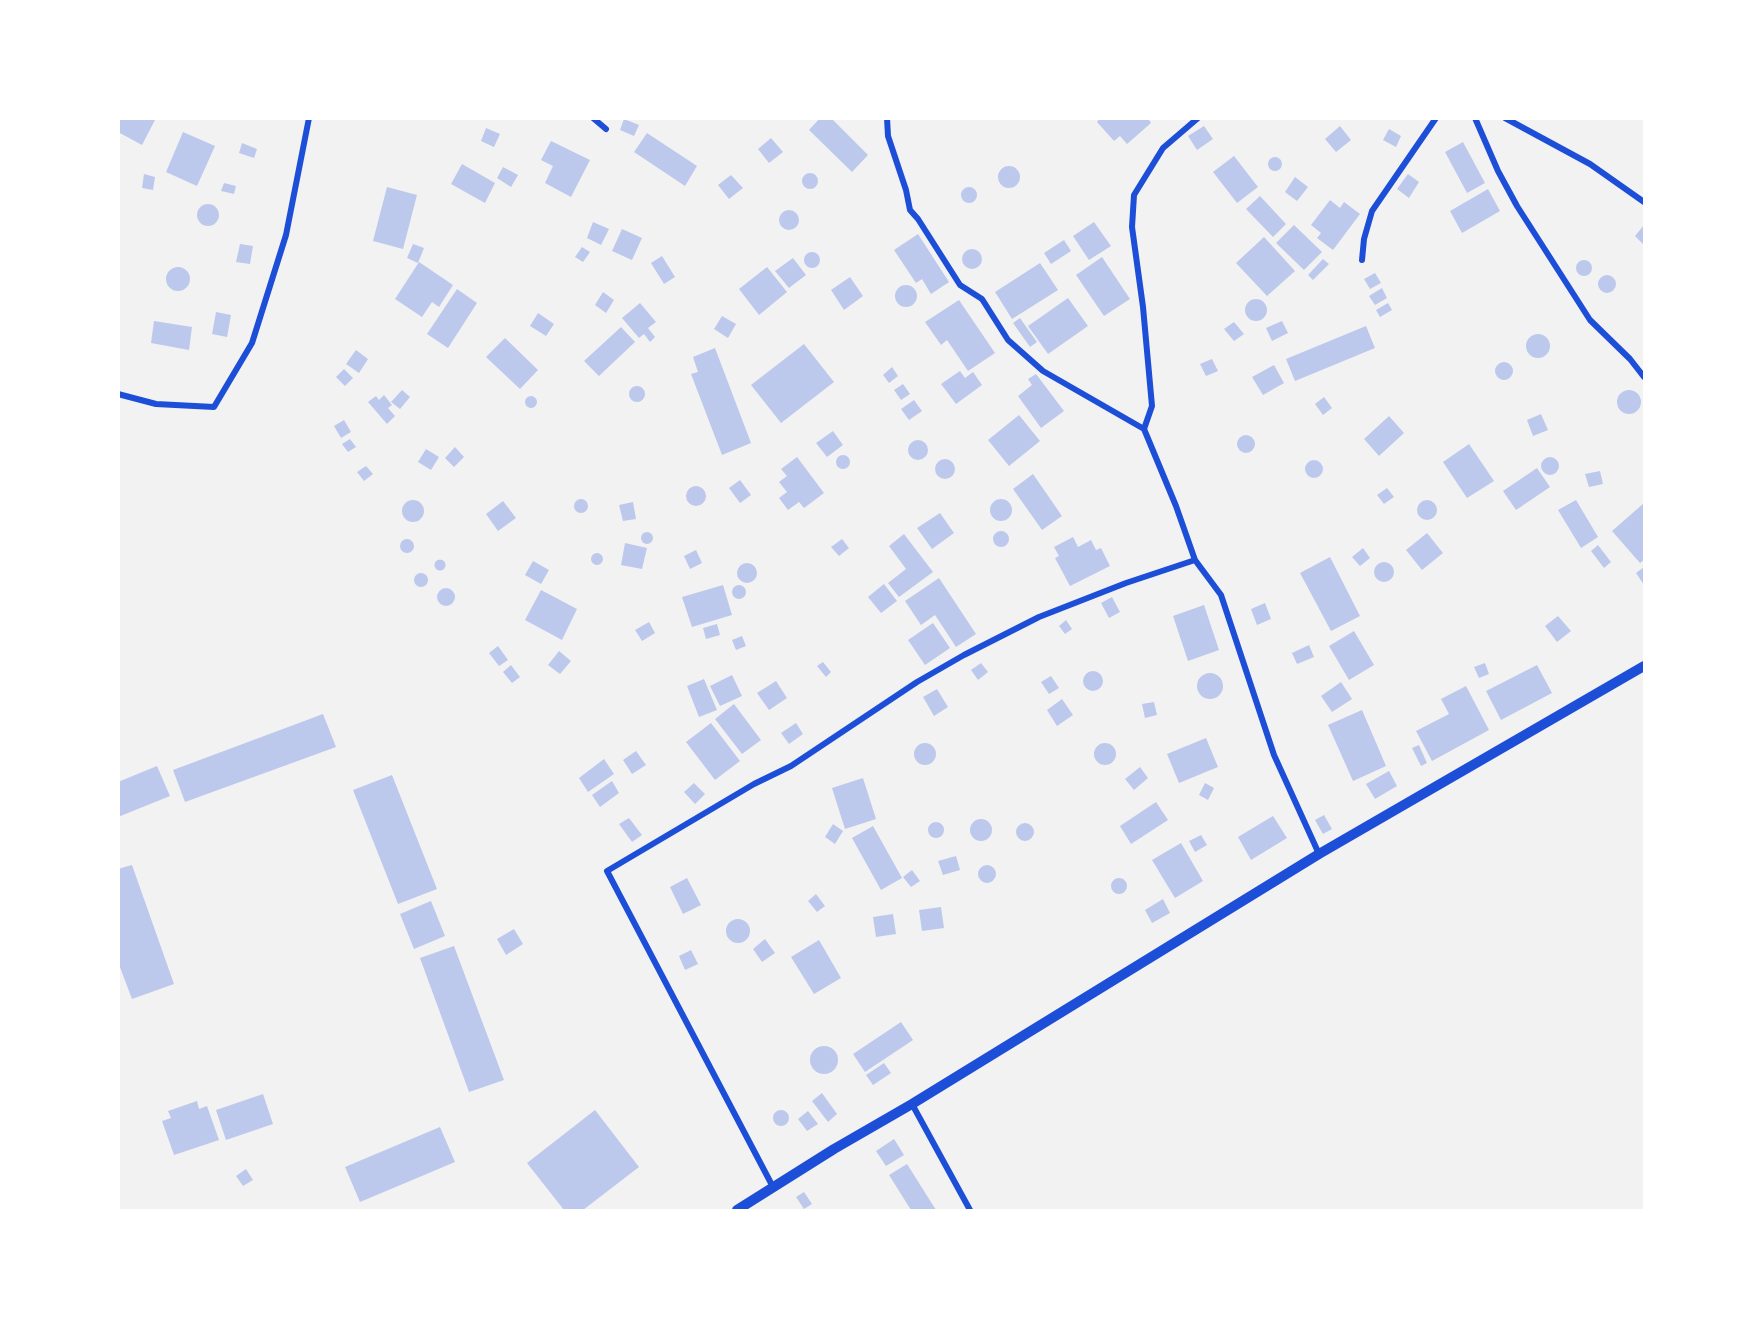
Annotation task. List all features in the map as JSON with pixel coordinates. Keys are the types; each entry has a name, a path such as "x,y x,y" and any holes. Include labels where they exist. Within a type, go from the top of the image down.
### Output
{"street":[{"path":"118,394 156,404 214,407 252,342 286,235 309,118"},
{"path":"593,118 606,129"},
{"path":"887,118 888,136 900,170 910,210 960,285 982,299 1008,340 1043,371 1144,429 1176,506 1195,560 1221,595 1274,755 1319,855"},
{"path":"1144,429 1152,406 1143,307 1131,227 1134,195 1163,148 1198,118"},
{"path":"1362,260 1364,239 1372,211 1437,118"},
{"path":"1475,118 1498,171 1517,206 1590,320 1630,359 1644,377"},
{"path":"1505,118 1590,164 1644,202"},
{"path":"773,1187 607,871 746,789 791,766 917,682 964,655 1039,617 1126,583 1195,560"},
{"path":"737,1210 1319,855 1644,666"},
{"path":"912,1104 970,1210"}],"building":[{"path":"118,118 156,118 142,145 118,132"},
{"path":"820,118 831,118 868,155 852,172 809,130"},
{"path":"1100,118 1148,118 1151,123 1127,144 1120,136 1114,141 1097,122"},
{"path":"624,119 639,125 634,136 620,130"},
{"path":"1204,126 1213,139 1197,150 1188,136"},
{"path":"1340,126 1351,140 1336,152 1325,139"},
{"path":"486,128 500,134 494,147 481,141"},
{"path":"1389,129 1401,136 1396,147 1383,140"},
{"path":"183,132 215,146 197,186 166,172"},
{"path":"647,133 697,166 685,186 634,152"},
{"path":"771,138 783,152 769,163 758,149"},
{"path":"551,141 590,160 571,197 545,183 553,166 541,160"},
{"path":"1463,142 1485,183 1467,193 1445,152"},
{"path":"242,143 257,149 254,158 239,153"},
{"path":"1234,156 1258,187 1237,203 1213,172"},
{"path":"1272,157 1278,157 1282,164 1278,171 1272,171 1268,167 1268,161"},
{"path":"462,164 495,183 485,203 451,184"},
{"path":"1009,166 1017,169 1020,177 1017,185 1009,188 1001,185 998,177 1001,169"},
{"path":"503,167 518,175 511,187 497,178"},
{"path":"807,173 813,173 818,181 816,187 807,189 802,184 802,178"},
{"path":"144,174 155,177 153,190 142,188"},
{"path":"1408,174 1419,182 1409,198 1397,189"},
{"path":"731,175 743,188 729,199 718,185"},
{"path":"1295,177 1308,187 1297,201 1285,192"},
{"path":"224,183 236,186 234,194 221,191"},
{"path":"387,187 417,195 403,249 373,241"},
{"path":"969,187 977,195 969,203 961,195"},
{"path":"1488,189 1500,211 1462,233 1450,211"},
{"path":"1260,196 1286,224 1273,237 1246,209"},
{"path":"1330,200 1340,208 1344,202 1360,214 1333,250 1317,238 1321,233 1311,225"},
{"path":"204,204 212,204 219,211 219,219 212,226 204,226 197,219 197,211"},
{"path":"789,210 796,213 799,220 796,227 789,230 782,227 779,220 782,213"},
{"path":"593,222 609,229 601,245 587,238"},
{"path":"1094,222 1111,246 1089,260 1073,236"},
{"path":"1294,225 1322,252 1304,270 1276,243"},
{"path":"1644,225 1644,245 1635,236"},
{"path":"622,229 642,238 632,260 612,251"},
{"path":"918,234 949,282 931,294 922,279 916,283 894,250"},
{"path":"1264,237 1295,271 1267,296 1236,263"},
{"path":"1064,240 1071,251 1051,264 1044,253"},
{"path":"240,244 253,246 250,264 236,262"},
{"path":"413,244 424,248 418,263 407,258"},
{"path":"582,247 590,252 583,262 575,257"},
{"path":"972,249 979,252 982,259 979,266 972,269 965,266 962,259 965,252"},
{"path":"809,252 815,252 820,260 818,266 809,268 804,263 804,257"},
{"path":"662,256 675,277 664,284 651,263"},
{"path":"1102,257 1130,299 1104,316 1076,275"},
{"path":"793,258 806,275 789,288 775,271"},
{"path":"1323,259 1329,264 1313,280 1308,275"},
{"path":"1581,260 1587,260 1592,268 1590,274 1581,276 1576,271 1576,265"},
{"path":"419,262 453,285 439,307 432,302 422,317 395,299"},
{"path":"1040,263 1058,290 1012,319 995,292"},
{"path":"178,267 183,268 189,274 189,284 183,290 178,291 173,290 167,284 166,279 167,274 173,268"},
{"path":"767,267 787,292 759,315 739,289"},
{"path":"1375,273 1381,283 1370,289 1364,279"},
{"path":"1607,275 1613,278 1616,284 1613,290 1607,293 1601,290 1598,284 1601,278"},
{"path":"850,277 863,296 844,310 831,290"},
{"path":"906,285 914,288 917,296 914,304 906,307 898,304 895,296 898,288"},
{"path":"1382,288 1387,298 1375,305 1369,296"},
{"path":"457,289 477,303 448,348 427,334"},
{"path":"603,292 614,300 606,313 595,305"},
{"path":"1068,298 1088,326 1048,354 1028,326"},
{"path":"1256,299 1266,306 1267,310 1260,320 1256,321 1246,314 1245,310 1252,300"},
{"path":"959,300 995,353 968,371 947,340 941,345 925,322"},
{"path":"640,303 656,322 648,328 655,337 650,342 644,334 639,338 622,318"},
{"path":"1388,303 1392,310 1380,317 1376,310"},
{"path":"216,312 231,315 227,337 212,334"},
{"path":"538,313 554,324 546,336 530,326"},
{"path":"722,316 736,324 728,338 714,329"},
{"path":"1020,318 1037,342 1030,347 1013,323"},
{"path":"154,321 192,327 189,350 151,343"},
{"path":"1282,321 1288,333 1272,341 1266,328"},
{"path":"1234,322 1244,334 1234,341 1224,329"},
{"path":"1366,326 1375,348 1295,381 1286,359"},
{"path":"621,327 635,342 599,376 584,361"},
{"path":"1538,334 1543,335 1549,341 1549,351 1543,357 1538,358 1533,357 1527,351 1526,346 1527,341 1533,335"},
{"path":"505,338 538,370 520,389 486,357"},
{"path":"804,344 834,382 781,423 751,385"},
{"path":"715,348 751,443 722,455 691,374 698,372 693,357"},
{"path":"356,350 368,359 359,373 346,364"},
{"path":"1212,359 1218,371 1206,376 1200,364"},
{"path":"1504,362 1510,365 1513,371 1510,377 1504,380 1498,377 1495,371 1498,365"},
{"path":"1274,365 1284,383 1263,395 1252,377"},
{"path":"892,367 898,376 889,383 883,375"},
{"path":"344,369 353,378 345,386 336,377"},
{"path":"960,371 965,378 973,372 982,385 956,404 941,384"},
{"path":"1036,374 1064,411 1041,428 1018,396 1032,385 1028,379"},
{"path":"903,384 910,394 901,400 894,390"},
{"path":"634,386 640,386 645,394 643,400 634,402 629,397 629,391"},
{"path":"402,390 410,397 400,409 391,402"},
{"path":"1629,390 1637,394 1641,402 1637,410 1629,414 1621,410 1617,402 1621,394"},
{"path":"384,395 392,405 388,408 395,416 387,424 368,402 376,396 379,400"},
{"path":"531,396 537,402 531,408 525,402"},
{"path":"1324,397 1332,408 1323,415 1315,404"},
{"path":"914,400 922,411 909,420 901,409"},
{"path":"1541,414 1548,430 1533,436 1527,420"},
{"path":"1019,415 1040,441 1009,466 988,440"},
{"path":"1389,416 1404,433 1379,456 1364,439"},
{"path":"344,420 351,432 341,438 334,426"},
{"path":"833,431 843,445 827,457 816,443"},
{"path":"1246,435 1253,437 1255,444 1253,451 1246,453 1239,451 1237,444 1239,437"},
{"path":"350,439 356,447 348,452 342,444"},
{"path":"918,440 925,443 928,450 925,457 918,460 911,457 908,450 911,443"},
{"path":"1469,444 1494,481 1467,498 1443,462"},
{"path":"455,447 464,457 454,467 445,458"},
{"path":"426,449 439,457 431,470 418,462"},
{"path":"843,455 848,457 850,462 848,467 843,469 838,467 836,462 838,457"},
{"path":"797,457 824,493 804,508 799,502 788,510 779,498 787,492 779,482 787,476 781,469"},
{"path":"1550,457 1556,460 1559,466 1556,472 1550,475 1544,472 1541,466 1544,460"},
{"path":"945,459 952,462 955,469 952,476 945,479 938,476 935,469 938,462"},
{"path":"1310,460 1318,460 1323,465 1321,476 1310,478 1305,473 1305,465"},
{"path":"366,466 373,474 364,481 357,472"},
{"path":"1537,468 1550,487 1516,510 1503,491"},
{"path":"1600,471 1603,484 1589,487 1585,474"},
{"path":"1033,474 1062,516 1042,530 1013,489"},
{"path":"740,480 751,495 740,503 729,488"},
{"path":"696,486 703,489 706,496 703,503 696,506 689,503 686,496 689,489"},
{"path":"1387,488 1394,497 1384,504 1377,495"},
{"path":"581,499 586,501 588,506 586,511 581,513 576,511 574,506 576,501"},
{"path":"1001,499 1009,502 1012,510 1009,518 1001,521 993,518 990,510 993,502"},
{"path":"413,500 421,503 424,511 421,519 413,522 405,519 402,511 405,503"},
{"path":"1427,500 1434,503 1437,510 1434,517 1427,520 1420,517 1417,510 1420,503"},
{"path":"1576,500 1598,537 1581,548 1558,510"},
{"path":"503,501 516,518 498,531 486,514"},
{"path":"633,502 636,519 623,521 619,505"},
{"path":"1644,503 1644,560 1640,563 1612,531"},
{"path":"940,513 954,533 932,549 917,528"},
{"path":"998,531 1004,531 1009,539 1007,545 998,547 993,542 993,536"},
{"path":"649,532 652,533 652,543 645,544 642,543 641,536 642,533"},
{"path":"1427,533 1443,553 1422,570 1406,550"},
{"path":"904,534 933,572 899,597 888,583 906,569 889,546"},
{"path":"1073,537 1078,547 1091,540 1096,550 1101,548 1110,566 1070,586 1055,558 1059,556 1054,547"},
{"path":"404,539 410,539 414,546 410,553 404,553 400,549 400,543"},
{"path":"842,539 849,548 839,556 831,547"},
{"path":"625,543 647,548 642,569 621,565"},
{"path":"1598,545 1611,562 1604,568 1591,551"},
{"path":"1363,548 1370,558 1360,566 1352,557"},
{"path":"696,550 702,563 690,569 684,556"},
{"path":"597,553 603,559 597,565 591,559"},
{"path":"1330,557 1360,616 1331,631 1300,573"},
{"path":"440,560 444,561 444,569 440,570 436,569 435,565 436,561"},
{"path":"533,561 549,570 541,584 525,575"},
{"path":"1384,562 1391,565 1394,572 1391,579 1384,582 1377,579 1374,572 1377,565"},
{"path":"743,563 751,563 757,569 757,577 751,583 743,583 737,577 737,569"},
{"path":"1644,567 1644,585 1636,573"},
{"path":"421,573 426,575 428,580 426,585 421,587 416,585 414,580 416,575"},
{"path":"939,578 976,634 956,647 935,615 921,625 905,601"},
{"path":"884,584 897,601 881,613 868,597"},
{"path":"723,585 732,615 692,627 682,597"},
{"path":"739,585 744,587 746,592 744,597 739,599 734,597 732,592 734,587"},
{"path":"446,588 452,591 455,597 452,603 446,606 440,603 437,597 440,591"},
{"path":"541,590 577,609 562,640 525,620"},
{"path":"1112,597 1120,612 1109,618 1101,603"},
{"path":"1265,603 1271,619 1257,625 1251,609"},
{"path":"1204,605 1219,650 1188,661 1173,616"},
{"path":"1558,616 1571,631 1557,642 1545,626"},
{"path":"1066,620 1072,629 1065,634 1059,626"},
{"path":"649,622 655,633 642,641 635,630"},
{"path":"933,623 950,648 925,665 908,640"},
{"path":"717,624 720,635 706,639 703,628"},
{"path":"1354,631 1374,665 1349,680 1329,646"},
{"path":"742,636 746,646 736,650 732,640"},
{"path":"1309,645 1314,657 1297,664 1292,653"},
{"path":"498,646 508,660 499,666 489,653"},
{"path":"559,651 571,661 560,674 548,665"},
{"path":"823,662 831,672 826,677 817,666"},
{"path":"981,663 988,672 978,680 971,670"},
{"path":"1485,663 1489,674 1479,678 1474,667"},
{"path":"511,665 520,677 512,683 503,672"},
{"path":"1537,665 1552,693 1501,720 1486,691"},
{"path":"1093,671 1100,674 1103,681 1100,688 1093,691 1086,688 1083,681 1086,674"},
{"path":"1210,673 1219,677 1223,686 1219,695 1210,699 1201,695 1197,686 1201,677"},
{"path":"732,675 742,696 720,706 710,686"},
{"path":"1051,676 1059,688 1049,694 1041,682"},
{"path":"704,679 717,710 699,717 687,686"},
{"path":"776,681 787,698 769,710 757,693"},
{"path":"1341,682 1352,699 1332,712 1321,696"},
{"path":"1466,686 1489,730 1432,761 1416,731 1449,714 1441,699"},
{"path":"937,689 948,707 934,716 923,697"},
{"path":"1062,699 1073,715 1057,726 1047,710"},
{"path":"1154,702 1157,715 1145,718 1142,704"},
{"path":"734,704 761,740 742,754 715,719"},
{"path":"1362,710 1386,766 1353,781 1328,725"},
{"path":"323,714 336,747 185,802 173,770"},
{"path":"711,723 740,761 715,780 686,742"},
{"path":"796,723 803,734 789,744 781,733"},
{"path":"1206,738 1218,767 1179,783 1167,754"},
{"path":"925,743 933,746 936,754 933,762 925,765 917,762 914,754 917,746"},
{"path":"1105,743 1113,746 1116,754 1113,762 1105,765 1097,762 1094,754 1097,746"},
{"path":"1419,745 1427,763 1421,766 1412,748"},
{"path":"636,751 646,765 632,774 623,760"},
{"path":"604,759 614,774 588,792 579,778"},
{"path":"157,766 170,796 118,817 118,782"},
{"path":"1140,767 1148,778 1134,790 1125,779"},
{"path":"1389,771 1397,786 1375,799 1366,784"},
{"path":"392,775 437,889 398,904 353,790"},
{"path":"863,778 876,819 845,829 832,788"},
{"path":"612,781 619,793 600,807 592,795"},
{"path":"694,783 705,794 695,804 684,792"},
{"path":"1205,783 1214,788 1208,800 1199,795"},
{"path":"1156,802 1168,820 1131,844 1120,826"},
{"path":"1324,815 1332,829 1323,834 1315,820"},
{"path":"1273,816 1287,838 1251,860 1238,837"},
{"path":"629,818 642,835 632,842 619,824"},
{"path":"977,819 985,819 992,826 992,834 985,841 977,841 970,834 970,826"},
{"path":"936,822 944,830 936,838 928,830"},
{"path":"1021,823 1029,823 1034,828 1032,839 1021,841 1016,836 1016,828"},
{"path":"833,824 843,831 835,844 825,837"},
{"path":"873,826 902,878 881,890 852,838"},
{"path":"1201,835 1207,845 1195,852 1189,841"},
{"path":"1181,843 1203,881 1175,898 1152,860"},
{"path":"956,856 960,870 943,875 938,861"},
{"path":"132,865 174,984 132,999 118,962 118,869"},
{"path":"987,865 993,868 996,874 993,880 987,883 981,880 978,874 981,868"},
{"path":"912,870 920,881 911,887 903,877"},
{"path":"687,878 701,905 683,914 670,887"},
{"path":"1116,878 1122,878 1127,886 1125,892 1116,894 1111,889 1111,883"},
{"path":"816,894 825,906 817,912 808,901"},
{"path":"1163,899 1170,913 1152,923 1145,910"},
{"path":"431,901 445,936 414,949 400,914"},
{"path":"941,907 944,928 922,931 919,910"},
{"path":"893,914 896,934 876,937 873,917"},
{"path":"738,919 746,923 750,931 746,939 738,943 730,939 726,931 730,923"},
{"path":"514,929 523,944 506,955 497,939"},
{"path":"765,939 775,953 762,962 753,949"},
{"path":"819,940 841,978 814,994 791,957"},
{"path":"454,946 504,1080 469,1092 420,958"},
{"path":"691,950 698,964 685,970 679,956"},
{"path":"901,1022 913,1040 865,1072 853,1054"},
{"path":"824,1046 834,1050 838,1060 834,1070 824,1074 814,1070 810,1060 814,1050"},
{"path":"884,1063 891,1073 873,1085 866,1075"},
{"path":"822,1093 837,1114 828,1122 812,1101"},
{"path":"263,1094 273,1124 226,1140 216,1110"},
{"path":"197,1101 199,1109 207,1106 219,1140 174,1155 162,1121 171,1118 168,1111"},
{"path":"595,1110 639,1167 583,1210 564,1210 527,1163"},
{"path":"778,1110 784,1110 789,1118 787,1124 778,1126 773,1121 773,1115"},
{"path":"808,1111 818,1124 807,1131 798,1119"},
{"path":"440,1127 455,1162 360,1202 345,1167"},
{"path":"894,1139 904,1155 886,1166 876,1151"},
{"path":"907,1164 936,1210 911,1210 889,1175"},
{"path":"246,1169 253,1180 243,1186 236,1176"},
{"path":"804,1192 812,1204 804,1209 796,1197"}]}
